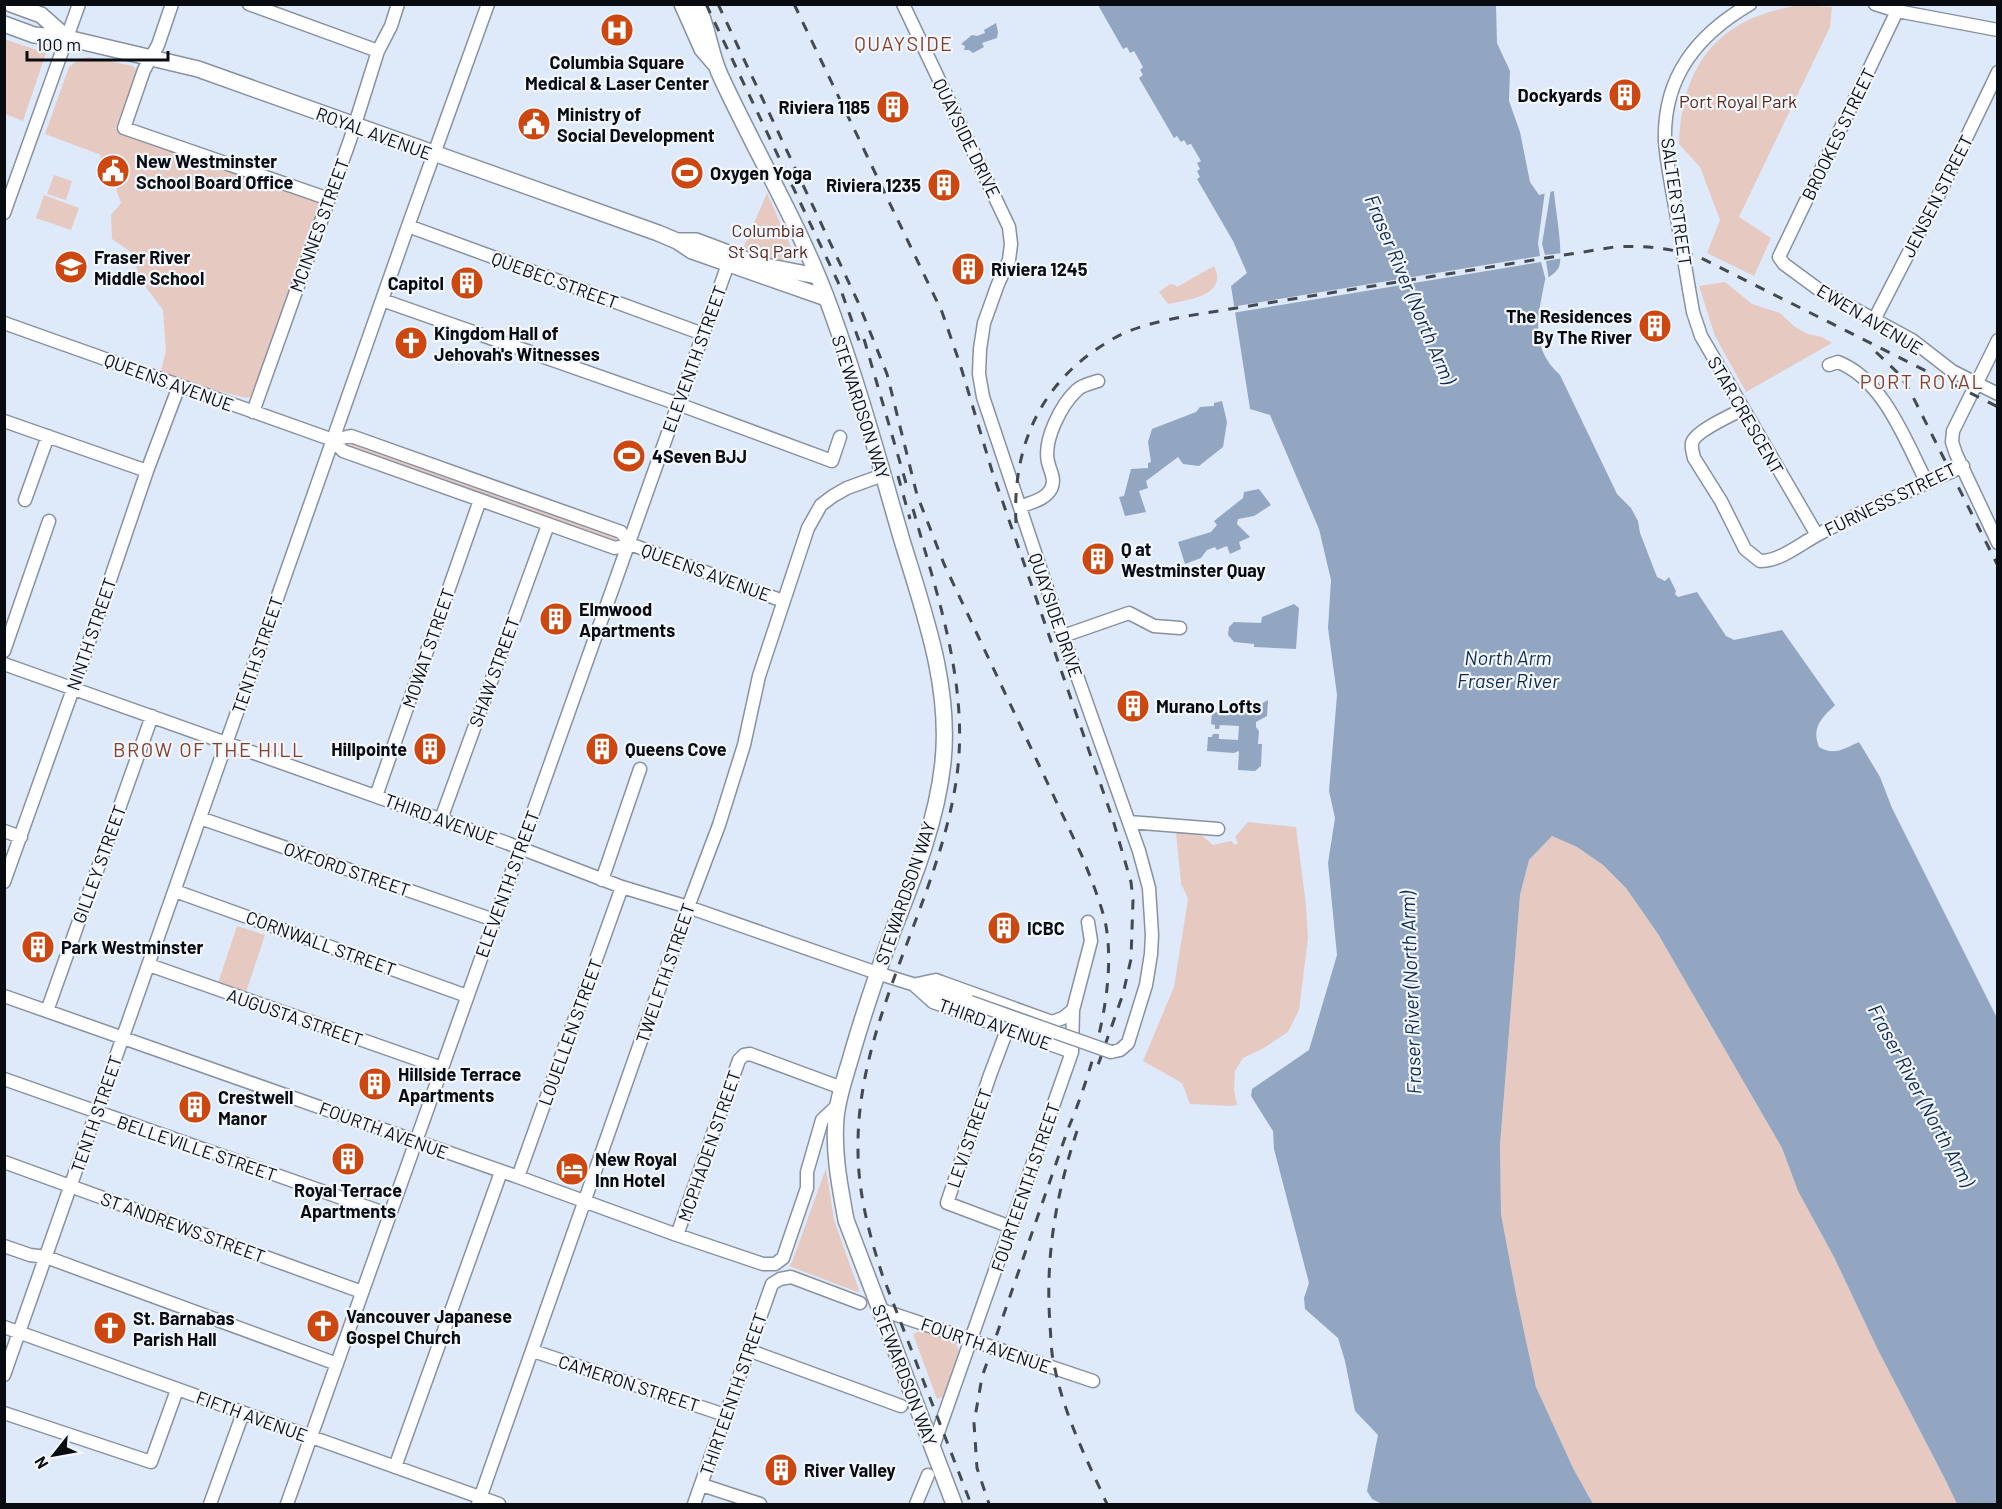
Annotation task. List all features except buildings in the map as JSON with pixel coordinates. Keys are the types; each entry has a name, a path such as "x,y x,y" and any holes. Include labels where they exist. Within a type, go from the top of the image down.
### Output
{"main road":[{"name":"ROYAL AVENUE","path":"11,4 41,15 67,38"},
{"path":"682,4 702,49 715,64"},
{"path":"697,4 706,23 715,64"},
{"name":"ROYAL AVENUE","path":"4,24 33,35 67,38 198,69 677,241 693,251 826,298"},
{"name":"STEWARDSON WAY","path":"715,64 805,248 826,298 883,475 930,631 939,673 944,718 943,762 935,810 919,863 877,973 842,1088 838,1105 835,1145 838,1178 846,1220 954,1504"},
{"name":"ROYAL AVENUE","path":"677,241 696,241 760,265 816,276"}],"street":[{"path":"4,213 79,4"},
{"path":"172,4 144,70 124,128 329,199"},
{"path":"249,4 378,51"},
{"name":"MCINNES STREET","path":"253,412 329,199 378,51 391,26 398,4"},
{"name":"QUAYSIDE DRIVE","path":"903,4 1009,226 1011,244 1009,260 984,323 980,349 979,374 983,397 1063,636 1139,851 1149,888 1152,935 1149,968 1141,1006 1128,1043 1118,1051 1111,1052 914,984"},
{"name":"SALTER STREET","path":"1689,289 1665,140 1669,105 1675,80 1687,58 1702,39 1726,18 1750,4"},
{"path":"1875,4 1897,11 1998,30"},
{"name":"TENTH STREET","path":"4,1375 408,226 488,5"},
{"name":"BROOKES STREET","path":"1779,257 1897,11"},
{"name":"JENSEN STREET","path":"1874,320 1998,72"},
{"name":"QUEBEC STREET","path":"408,226 703,334"},
{"name":"EWEN AVENUE","path":"1779,257 1784,264 1818,289 1912,340 1952,371 1998,394"},
{"name":"ELEVENTH STREET","path":"287,1504 728,264"},
{"name":"STAR CRESCENT","path":"1689,289 1693,312 1701,336 1816,535"},
{"path":"382,300 832,461 840,437"},
{"name":"QUEENS AVENUE","path":"4,323 333,441 343,451 548,525 615,548 630,544"},
{"name":"FURNESS STREET","path":"1743,409 1700,433 1692,443 1692,449 1694,458 1721,501 1745,549 1760,561 1769,561 1816,535 1963,466 1952,442 1952,436 1998,340"},
{"path":"1829,366 1838,362 1847,365 1870,384 1887,406 1927,483"},
{"path":"1020,507 1046,496 1051,489 1054,482 1047,447 1050,433 1065,405 1078,389 1098,381"},
{"name":"NINTH STREET","path":"4,882 147,471 179,386"},
{"path":"4,421 147,471"},
{"path":"25,500 48,436"},
{"name":"QUEENS AVENUE","path":"333,441 351,436 621,532 630,544 783,601"},
{"path":"1963,466 1976,499 1998,543"},
{"name":"TWELFTH STREET","path":"480,1501 688,907 723,814 744,745 759,676 808,528 821,505 847,488 883,475"},
{"name":"MOWAT STREET","path":"376,796 480,500"},
{"path":"4,651 49,521"},
{"name":"SHAW STREET","path":"441,819 548,525"},
{"path":"1063,636 1129,613 1154,626 1180,628"},
{"name":"THIRD AVENUE","path":"4,664 441,819 602,880 688,907 877,973 914,984 936,980 1052,1022 1063,1018 1073,1010"},
{"name":"GILLEY STREET","path":"46,1011 152,716"},
{"path":"602,880 640,769"},
{"name":"OXFORD STREET","path":"200,818 494,920"},
{"path":"1129,822 1218,829"},
{"path":"4,831 21,837"},
{"name":"LOUELLEN STREET","path":"518,1177 622,887"},
{"name":"CORNWALL STREET","path":"175,891 467,996"},
{"name":"FOURTEENTH STREET","path":"933,1447 1072,1052 1073,1010 1091,941 1088,922"},
{"name":"AUGUSTA STREET","path":"149,965 442,1068"},
{"name":"THIRD AVENUE","path":"914,984 930,1001 1072,1052"},
{"name":"FOURTH AVENUE","path":"4,996 518,1177 677,1236 769,1264 783,1258 807,1188 807,1172 822,1120 838,1105"},
{"name":"LEVI STREET","path":"1011,1227 947,1203 986,1086 1016,1009"},
{"name":"MCPHADEN STREET","path":"677,1236 739,1060 744,1055 750,1054 842,1088"},
{"name":"BELLEVILLE STREET","path":"4,1079 390,1215"},
{"name":"ST ANDREWS STREET","path":"4,1161 362,1292"},
{"path":"395,1467 501,1172"},
{"path":"4,1246 30,1255 46,1257 337,1364"},
{"name":"THIRTEENTH STREET","path":"694,1504 772,1284 780,1279 791,1277 860,1303"},
{"name":"FOURTH AVENUE","path":"879,1309 1092,1381"},
{"name":"FIFTH AVENUE","path":"4,1327 395,1467 480,1501 499,1504"},
{"path":"748,1350 901,1406"},
{"name":"CAMERON STREET","path":"533,1351 725,1415"},
{"path":"4,1413 151,1462 177,1390"},
{"path":"210,1504 243,1413"},
{"path":"916,1504 928,1475"},
{"path":"702,1485 760,1504"}],"green space":[{"name":"Port Royal Park","path":"1801,5 1832,7 1830,27 1739,217 1771,238 1754,276 1707,253 1720,220 1700,167 1679,144 1682,115 1688,90 1697,68 1710,49 1727,33 1748,20 1772,11"},
{"path":"4,39 46,53 23,121 5,114"},
{"path":"90,57 133,66 137,71 115,129 314,199 321,205 253,396 246,398 200,386 196,388 167,378 161,371 166,351 163,310 142,282 131,252 112,239 111,215 121,203 112,177 116,166 100,160 101,155 45,134 69,67 79,59"},
{"path":"54,175 72,181 66,200 47,194"},
{"name":"Columbia St Sq Park","path":"767,193 791,247 790,254 783,260 775,262 741,253"},
{"path":"44,195 79,208 71,230 36,218"},
{"path":"1214,266 1217,276 1216,284 1203,295 1168,304 1159,292 1170,284 1177,287"},
{"path":"1725,282 1752,304 1780,313 1795,327 1832,343 1746,392 1715,336 1699,286"},
{"path":"349,440 618,535 615,543 346,447"},
{"path":"1248,822 1296,827 1308,938 1299,1010 1288,1032 1243,1058 1235,1071 1234,1090 1237,1105 1190,1104 1182,1083 1143,1061 1174,987 1188,899 1181,883 1176,833 1199,833 1213,845 1231,841 1235,845 1238,843 1235,837"},
{"path":"1552,836 1577,847 1603,865 1626,888 1658,934 1782,1148 1798,1191 1834,1257 1877,1348 1957,1504 1593,1504 1573,1468 1536,1387 1501,1214 1500,1145 1520,895 1529,860"},
{"path":"237,926 265,935 246,992 218,983"},
{"path":"826,1168 834,1220 860,1293 789,1266"},
{"path":"920,1331 954,1341 959,1351 943,1397 937,1399 913,1334"}],"water":[{"name":"North Arm Fraser River","path":"1098,5 1496,5 1497,43 1510,71 1509,101 1520,132 1530,182 1539,195 1554,191 1560,260 1555,273 1545,280 1540,306 1538,330 1544,353 1560,375 1617,494 1631,508 1638,521 1640,533 1657,577 1665,581 1669,577 1678,597 1697,592 1726,636 1734,640 1782,630 1835,705 1817,728 1819,747 1834,751 1859,742 1880,777 1892,808 1997,1018 1997,1504 1957,1504 1877,1348 1834,1257 1798,1191 1782,1148 1658,934 1626,888 1603,865 1577,847 1552,836 1529,860 1520,895 1500,1145 1501,1214 1536,1387 1573,1468 1593,1504 1382,1504 1372,1499 1367,1491 1378,1435 1355,1411 1338,1338 1305,1309 1304,1298 1309,1283 1274,1149 1273,1131 1251,1096 1252,1089 1309,1050 1337,955 1328,863 1335,818 1329,791 1337,695 1328,628 1331,580 1319,529 1270,415 1250,409 1231,286 1247,273 1233,241 1197,179 1200,177 1197,171 1200,169 1197,163 1201,161 1191,144 1187,145 1184,140 1181,142 1177,136 1174,138 1139,78 1143,75 1140,70 1143,67 1134,51 1130,53 1127,47 1123,49"},
{"path":"996,23 997,38 982,43 984,47 973,53 964,50 965,46 961,44 972,35 985,33 984,30"},
{"path":"1222,401 1227,422 1223,447 1199,466 1183,464 1178,457 1146,481 1148,488 1139,491 1146,512 1125,516 1119,497 1124,496 1131,469 1148,468 1148,463 1151,462 1148,442 1152,429 1196,412 1200,407 1214,406 1214,403"},
{"path":"1259,489 1271,505 1254,516 1238,519 1237,524 1250,537 1239,542 1241,549 1230,554 1227,546 1217,550 1215,547 1207,550 1201,558 1185,564 1178,542 1211,532 1217,525 1214,521 1243,498 1244,492"},
{"path":"1294,604 1299,608 1296,649 1254,647 1254,644 1234,642 1228,635 1229,627 1234,622 1261,623 1262,617"},
{"path":"1268,700 1267,716 1256,722 1259,731 1258,744 1262,744 1261,766 1255,771 1238,770 1239,751 1234,753 1207,751 1208,737 1212,737 1213,734 1219,734 1219,739 1238,740 1239,726 1220,725 1219,729 1215,729 1215,725 1211,724 1212,712 1236,713 1236,708 1251,710"}],"pier":[{"path":"1551,189 1542,244 1545,255 1563,253 1563,258 1546,261 1549,280 1547,285 1541,262 1232,313 1231,307 1540,256 1538,243 1545,191"}],"railway":[{"path":"706,4 838,282 862,349"},
{"path":"718,4 858,302 887,374 917,495 944,564 1082,856 1099,899 1106,926 1109,950 1105,1002 1086,1082 982,1377 974,1423 977,1468 989,1504"},
{"path":"794,4 942,312 992,471 1113,820 1131,882 1133,900 1131,959 1123,994 1097,1068"},
{"path":"1016,523 1019,467 1036,417 1066,374 1087,356 1119,335 1145,325 1181,317 1614,247 1657,248 1699,257 1998,407"},
{"path":"864,339 906,483"},
{"path":"1876,352 1898,373 1910,391 1998,566"},
{"path":"898,476 910,519"},
{"path":"913,509 941,607 955,674 960,741 957,775 948,822 870,1054 861,1101 858,1166 865,1213 882,1274 971,1504"},
{"path":"1077,1131 1063,1178 1054,1226 1049,1275 1051,1346 1059,1387 1077,1438 1107,1504"}],"place":[{"name":"Columbia Square Medical & Laser Center","path":"617,30"},
{"name":"Dockyards","path":"1625,95"},
{"name":"Riviera 1185","path":"893,107"},
{"name":"Ministry of Social Development","path":"534,124"},
{"name":"New Westminster School Board Office","path":"113,171"},
{"name":"Oxygen Yoga","path":"687,173"},
{"name":"Riviera 1235","path":"944,185"},
{"name":"Fraser River Middle School","path":"71,267"},
{"name":"Riviera 1245","path":"968,269"},
{"name":"Capitol","path":"467,283"},
{"name":"The Residences By The River","path":"1655,326"},
{"name":"Kingdom Hall of Jehovah's Witnesses","path":"411,343"},
{"name":"4Seven BJJ","path":"629,456"},
{"name":"Q at Westminster Quay","path":"1098,559"},
{"name":"Elmwood Apartments","path":"556,619"},
{"name":"Murano Lofts","path":"1133,706"},
{"name":"Hillpointe","path":"430,749"},
{"name":"Queens Cove","path":"602,749"},
{"name":"ICBC","path":"1004,928"},
{"name":"Park Westminster","path":"38,947"},
{"name":"Hillside Terrace Apartments","path":"375,1084"},
{"name":"Crestwell Manor","path":"195,1107"},
{"name":"Royal Terrace Apartments","path":"348,1159"},
{"name":"New Royal Inn Hotel","path":"572,1169"},
{"name":"Vancouver Japanese Gospel Church","path":"323,1326"},
{"name":"St. Barnabas Parish Hall","path":"110,1328"},
{"name":"River Valley","path":"781,1470"}],"district":[{"name":"QUAYSIDE","path":"904,43"},
{"name":"PORT ROYAL","path":"1922,381"},
{"name":"BROW OF THE HILL","path":"209,749"}],"water label":[{"name":"Fraser River (North Arm)","path":"1411,289"},
{"name":"Fraser River (North Arm)","path":"1410,993"},
{"name":"Fraser River (North Arm)","path":"1922,1095"}]}
